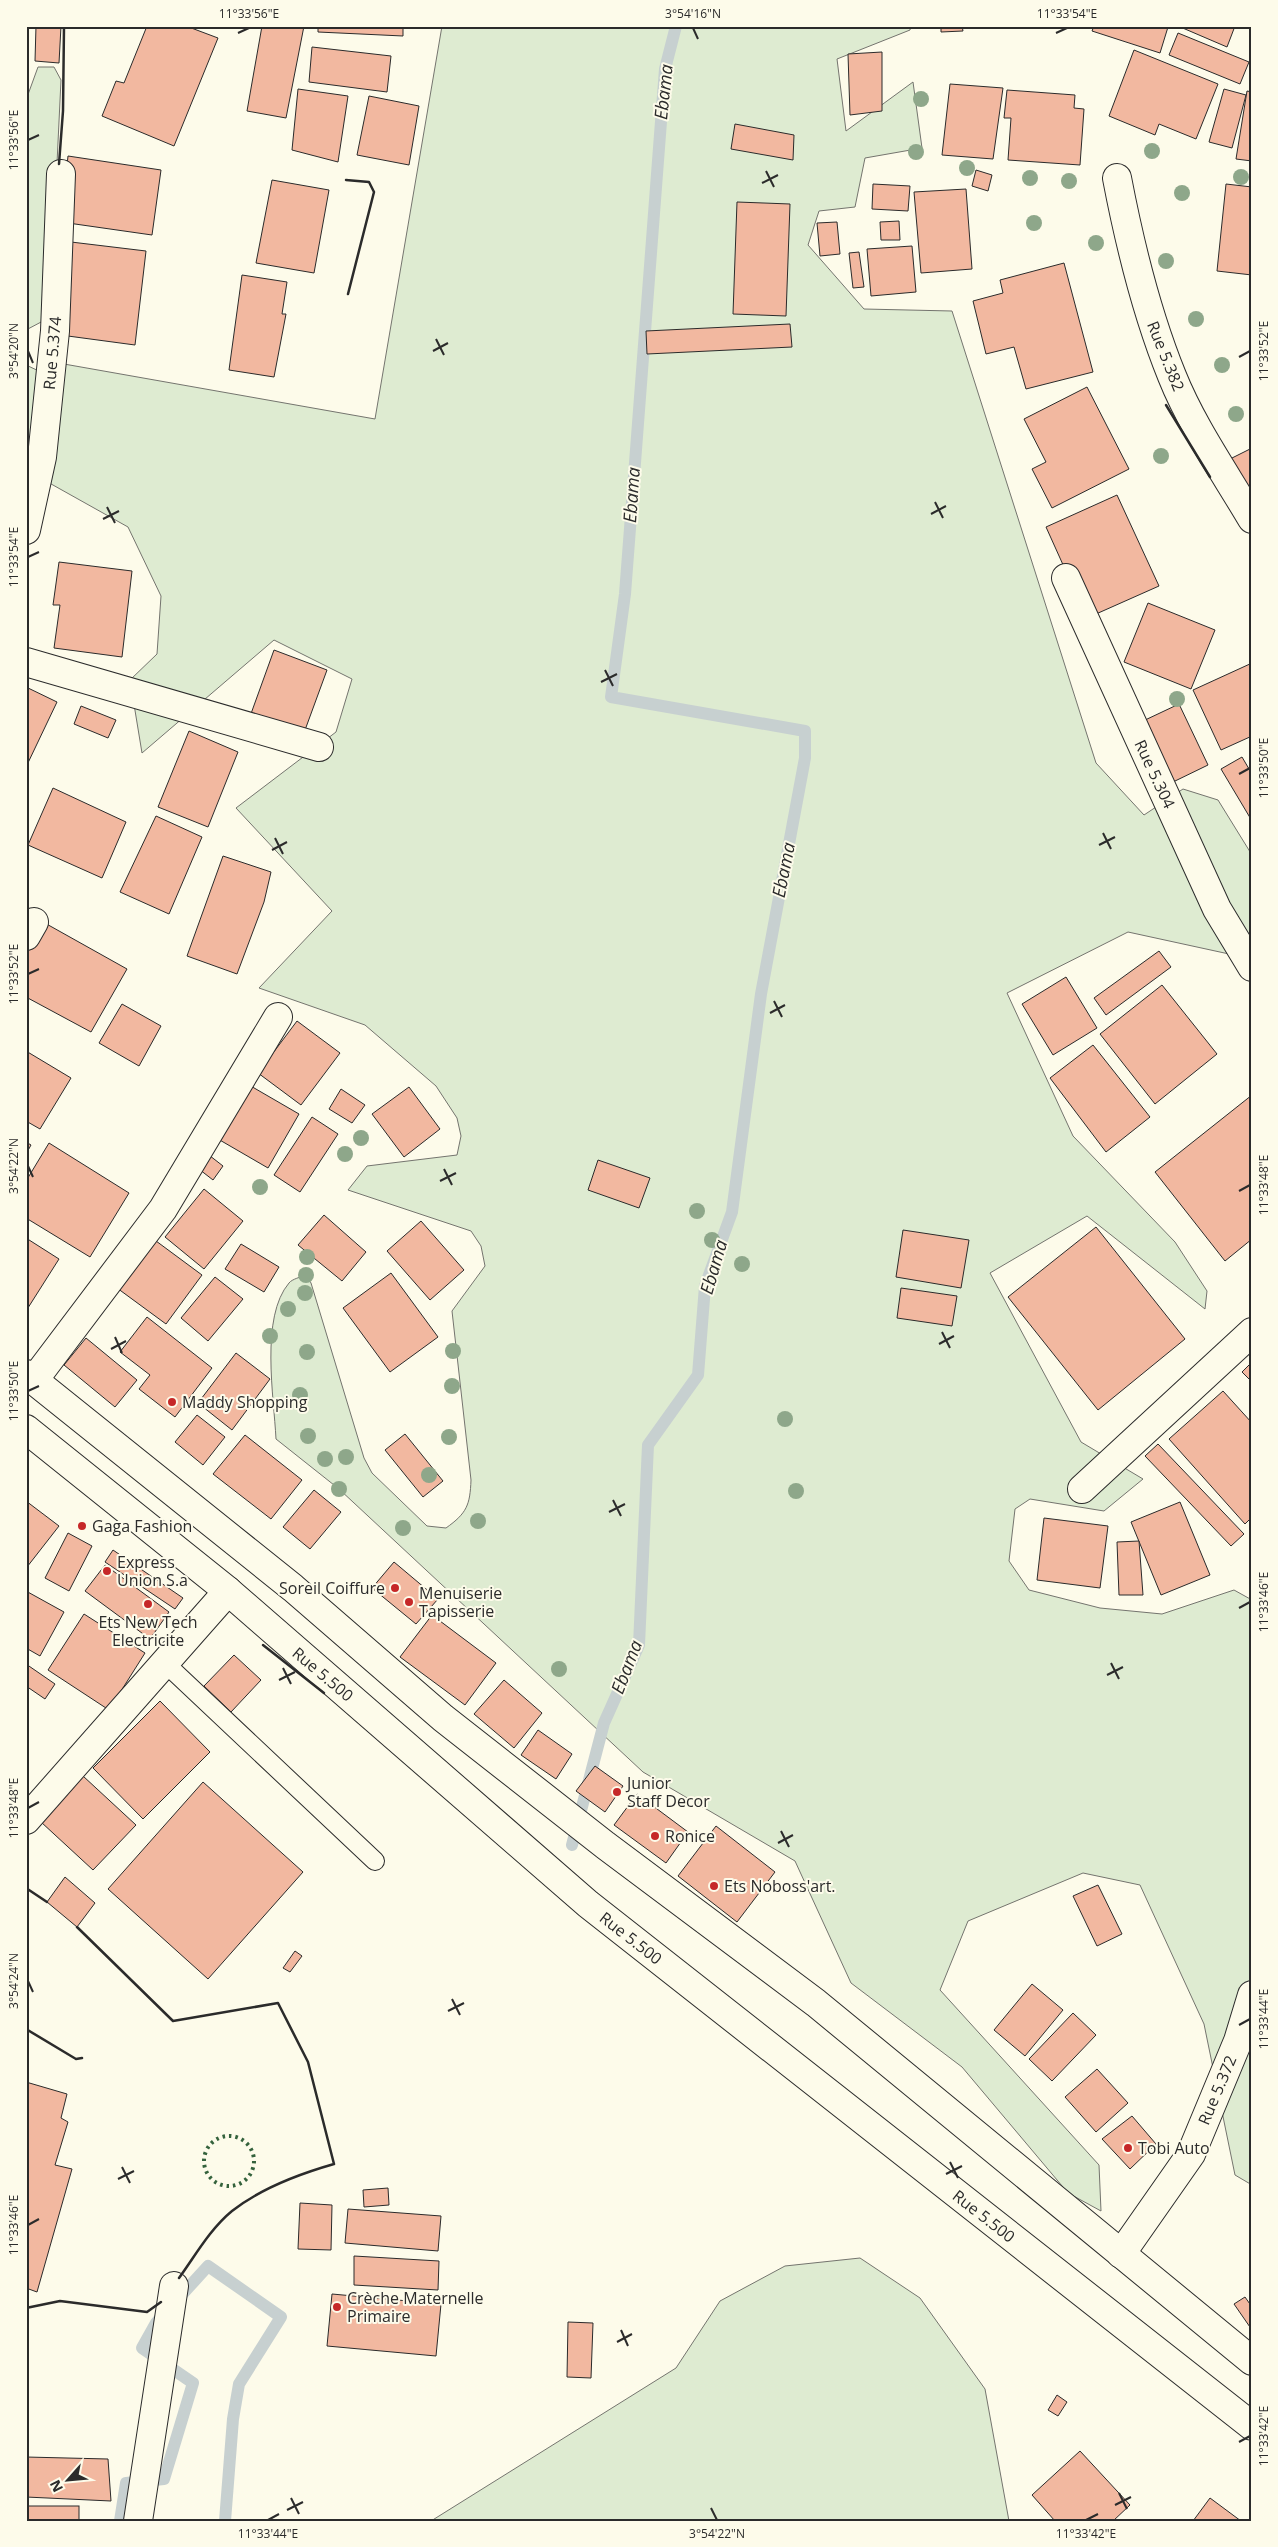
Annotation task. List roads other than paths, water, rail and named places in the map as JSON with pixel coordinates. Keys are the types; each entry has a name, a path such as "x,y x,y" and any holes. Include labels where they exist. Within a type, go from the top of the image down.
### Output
{"main road":[{"name":"Rue 5.374","path":"26,530 42,458 55,331 61,174"},
{"name":"Rue 5.382","path":"1117,178 1129,241 1144,300 1173,378 1252,519"},
{"name":"Rue 5.304","path":"1066,578 1218,909 1252,967"},
{"path":"26,662 319,748"},
{"path":"278,1017 164,1208 30,1377 293,1588 443,1718 604,1845 816,2003 1252,2361"},
{"path":"1082,1489 1252,1332"},
{"name":"Rue 5.500","path":"26,1429 228,1591 588,1904 1252,2426"},
{"path":"26,1820 166,1664 228,1591"},
{"name":"Rue 5.372","path":"1121,2254 1191,2154 1238,2041 1252,1995"},
{"path":"138,2521 174,2286"}],"lane":[{"path":"166,1664 375,1861"}],"waterway":[{"name":"Ebama","path":"572,1845 604,1723 639,1645 648,1445 698,1375 705,1286 732,1212 761,994 805,758 805,731 611,697 625,594 665,69 676,26"},
{"path":"177,2300 208,2266 281,2317 239,2384 233,2419 225,2521"},
{"path":"120,2521 126,2483 164,2479 193,2383 142,2348 156,2323 163,2315"}],"place":[{"name":"Maddy Shopping","path":"172,1402"},
{"name":"Gaga Fashion","path":"82,1526"},
{"name":"Express Union S.a","path":"107,1571"},
{"name":"Soreil Coiffure","path":"395,1588"},
{"name":"Menuiserie Tapisserie","path":"409,1602"},
{"name":"Ets New Tech Electricite","path":"148,1604"},
{"name":"Junior Staff Decor","path":"617,1792"},
{"name":"Ronice","path":"655,1836"},
{"name":"Ets Noboss'art.","path":"714,1886"},
{"name":"Tobi Auto","path":"1128,2148"},
{"name":"Crèche Maternelle Primaire","path":"337,2307"}]}
